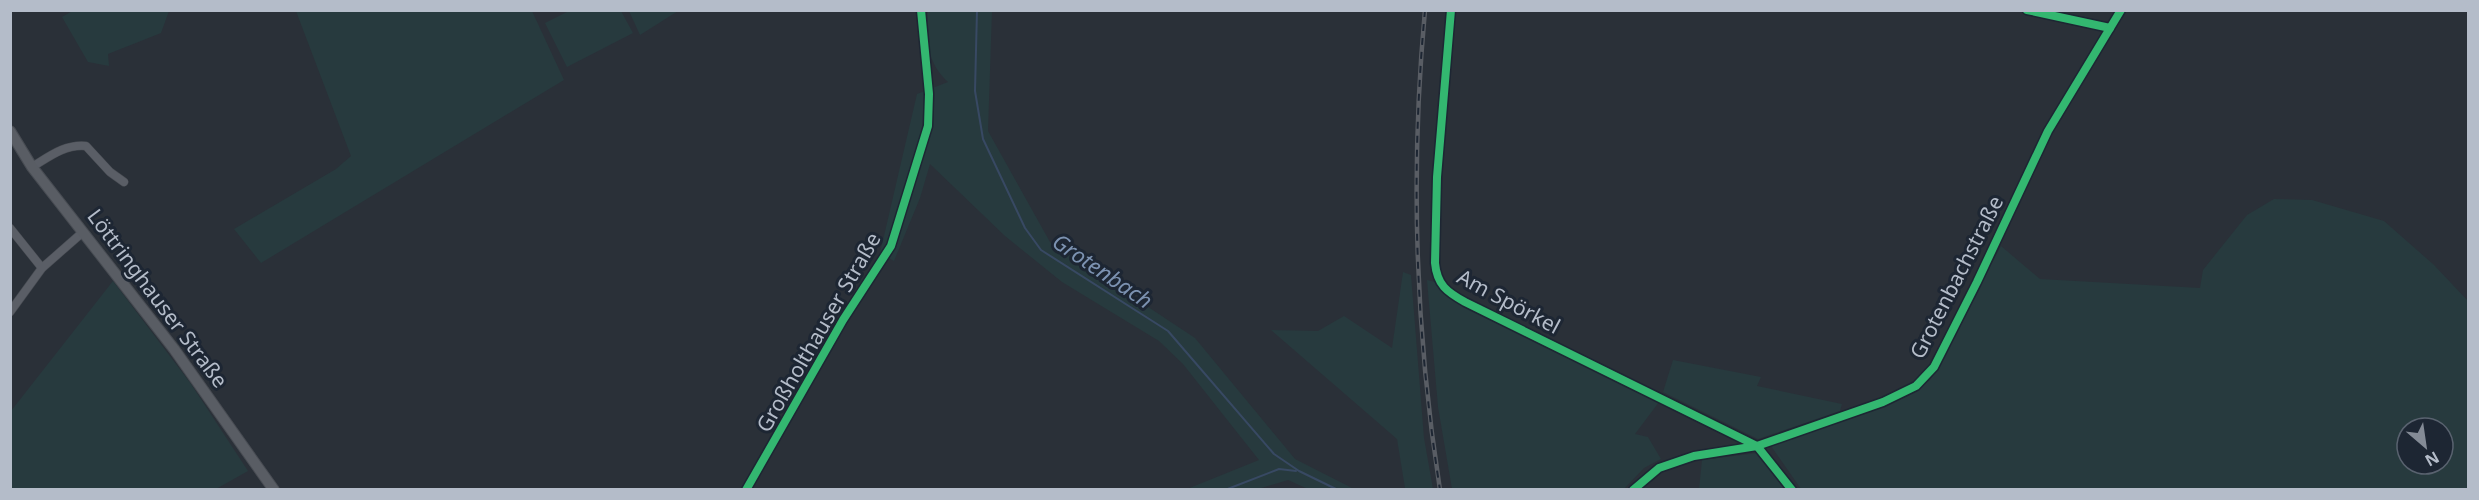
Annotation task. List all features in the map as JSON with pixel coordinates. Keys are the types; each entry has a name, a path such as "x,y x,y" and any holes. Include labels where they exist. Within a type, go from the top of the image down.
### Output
{"street":[{"name":"Großholthauser Straße","path":"746,489 843,320 891,246 928,126 930,94 922,40 921,10"},
{"name":"Am Spörkel","path":"1451,10 1436,231 1436,273 1442,287 1465,302 1757,446 1792,489"},
{"path":"2027,10 2110,28"},
{"name":"Grotenbachstraße","path":"1633,489 1659,468 1694,456 1757,446 1883,402 1904,393 1926,377 1943,351 2048,131 2121,10"},
{"name":"Löttringhauser Straße","path":"10,131 32,166 174,349 274,489"},
{"path":"32,166 62,149 74,145 86,146 110,172 124,182"},
{"path":"10,228 42,268"},
{"path":"10,312 42,268 82,232"}],"green space":[{"path":"74,10 169,11 161,33 108,54 109,66 88,62 62,17"},
{"path":"296,11 532,11 564,80 261,263 234,229 336,169 351,156"},
{"path":"569,11 621,11 633,33 567,67 545,23"},
{"path":"629,11 678,11 640,35"},
{"path":"928,11 992,11 988,131 1050,242 1195,338 1295,459 1354,489 1308,489 1288,480 1258,489 1187,489 1259,460 1183,364 1159,341 1062,282 1005,236 930,164 920,198 894,261 880,253 917,94 948,82 931,58 927,31"},
{"path":"2274,199 2312,200 2384,221 2434,265 2468,301 2468,489 1801,489 1771,446 1903,398 1930,380 2001,246 2040,279 2200,288 2203,270 2247,215"},
{"path":"1403,272 1411,275 1424,438 1433,489 1402,489 1405,488 1397,439 1271,330 1318,331 1344,316 1392,348"},
{"path":"1427,280 1435,282 1447,296 1659,402 1635,434 1648,437 1661,459 1644,468 1624,489 1452,489 1438,407"},
{"path":"113,281 191,384 248,471 216,489 11,489 11,411"},
{"path":"1673,360 1761,377 1757,386 1842,404 1840,411 1758,439 1663,392"},
{"path":"1758,453 1784,489 1699,490 1702,460"}],"waterway":[{"name":"Grotenbach","path":"977,10 975,91 983,139 1025,228 1041,250 1168,331 1274,454 1299,471 1338,490"},
{"path":"1225,490 1279,469 1296,471"}],"railway":[{"path":"1425,10 1418,131 1418,251 1425,370 1440,490"}],"cycle path":[{"path":"746,490 843,320 891,246 928,126 929,94 921,10"},
{"path":"1451,10 1437,177 1435,263 1438,277 1444,287 1465,302 1757,446 1792,490"},
{"path":"2027,10 2110,28"},
{"path":"1633,490 1659,468 1694,456 1757,446 1883,402 1916,386 1934,367 2048,131 2121,10"}]}
